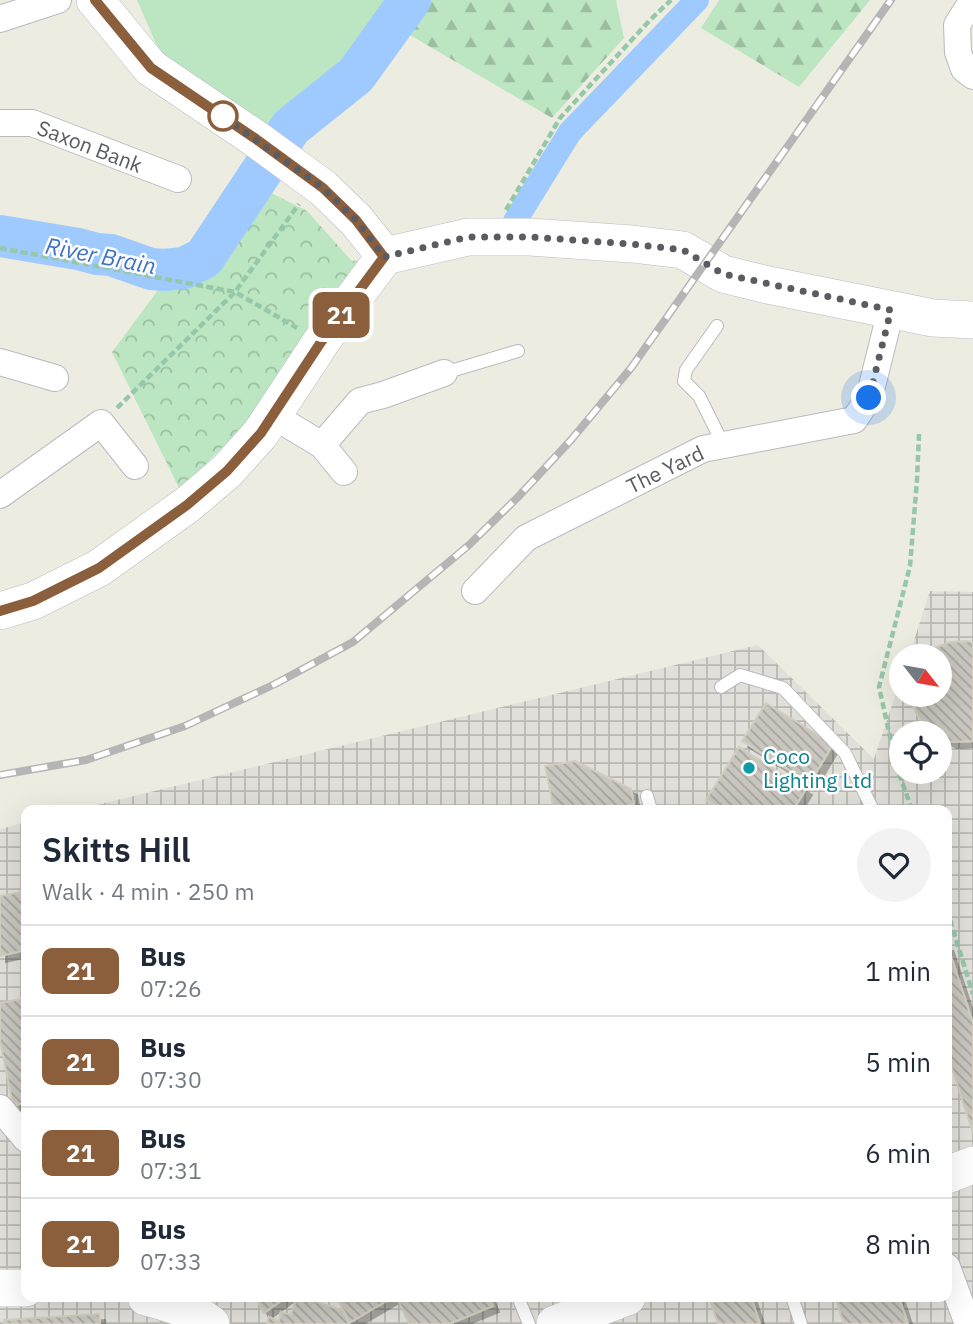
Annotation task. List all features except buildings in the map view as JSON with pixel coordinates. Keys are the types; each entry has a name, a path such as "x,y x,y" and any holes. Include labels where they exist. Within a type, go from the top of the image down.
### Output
{"street":[{"path":"0,19 58,0"},
{"path":"95,0 151,68 323,188 356,220 384,257"},
{"path":"973,1 957,24 958,52 964,69 973,76"},
{"name":"Saxon Bank","path":"0,123 32,123 178,179"},
{"path":"0,611 33,601 99,568 176,513 227,471 261,433 321,342 384,257 468,237 530,237 632,244 683,250 723,274 933,318 973,320"},
{"name":"The Yard","path":"475,591 526,538 703,449 853,420 869,398 891,310"},
{"path":"0,362 55,378"},
{"path":"322,444 360,401 444,373"},
{"path":"272,415 322,444 344,472"},
{"path":"0,495 101,423 135,466"},
{"path":"0,1108 21,1133"},
{"path":"952,1281 968,1324"},
{"path":"0,1288 21,1288"},
{"path":"163,1302 204,1318 211,1324"},
{"path":"555,1324 614,1302"}],"lane":[{"path":"717,326 686,370 684,381 699,396 723,444"},
{"path":"444,373 518,351"},
{"path":"722,687 740,675 783,688 845,753 871,805"},
{"path":"647,796 650,805"},
{"path":"520,1302 529,1324"},
{"path":"794,1302 801,1324"}],"path":[{"path":"491,237 560,118 671,0"},
{"path":"101,423 235,292 314,183"},
{"path":"0,248 235,292 321,342"},
{"path":"910,805 897,768 879,687 910,566 919,434"},
{"path":"952,926 973,994"}],"shaded area":[{"path":"930,591 973,592 973,1324 0,1324 0,829 21,823 21,1302 952,1302 952,805 97,805 758,645 874,759 891,707 952,707 952,644 913,644"}],"green space":[{"path":"137,0 394,0 370,38 272,127 164,62"},
{"path":"350,0 616,0 624,38 552,118"},
{"path":"719,0 870,0 799,87 701,28"},
{"path":"267,191 307,211 352,261 385,256 261,408 180,490 112,352 173,270 220,261"}],"waterway":[{"name":"River Brain","path":"0,236 111,255 151,269 184,268 204,258 291,127 356,75 410,0"},
{"path":"515,221 570,132 697,0"}],"railway":[{"path":"0,775 86,760 185,726 275,684 353,642 469,545 571,440 631,368 891,0"}],"bus line":[{"name":"21","path":"0,611 33,601 99,568 187,505 227,471 261,433 321,342 384,257 356,220 323,188 151,68 95,0"}],"place":[{"name":"Coco Lighting Ltd","path":"749,768"}],"route":[{"path":"223,116 214,110 323,188 356,220 384,257 468,237 530,237 632,244 683,250 723,274 891,310 869,398"}]}
